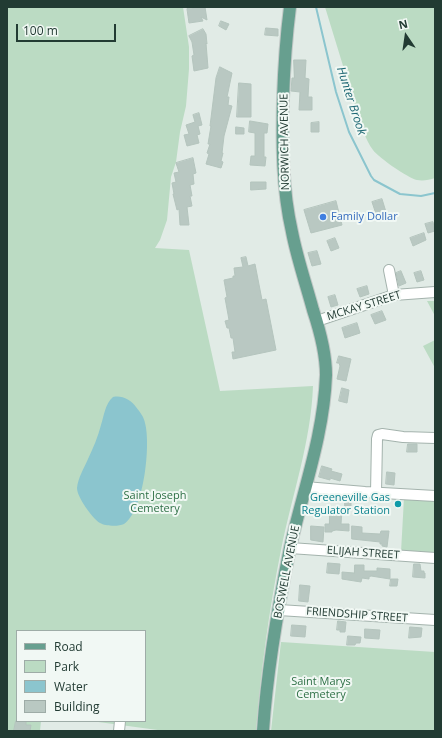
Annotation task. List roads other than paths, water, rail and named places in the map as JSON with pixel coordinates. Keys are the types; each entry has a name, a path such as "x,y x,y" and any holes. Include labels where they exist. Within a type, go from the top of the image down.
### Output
{"main road":[{"name":"NORWICH AVENUE","path":"290,7 285,58 282,133 285,192 295,245 316,320"},
{"name":"BOSWELL AVENUE","path":"263,731 279,610 290,548 318,439 324,404 324,350 316,320"}],"street":[{"path":"389,270 394,295"},
{"name":"MCKAY STREET","path":"316,320 394,295 435,292"},
{"path":"376,493 378,435 382,434 403,437 435,438"},
{"path":"305,487 435,496"},
{"name":"ELIJAH STREET","path":"290,548 435,558"},
{"name":"FRIENDSHIP STREET","path":"279,610 435,620"}],"water":[{"path":"113,397 123,397 134,404 144,419 147,433 144,477 137,506 131,517 124,524 115,526 100,523 89,512 79,497 77,488 80,477 97,438 106,407"}],"waterway":[{"name":"Hunter Brook","path":"316,7 336,92 349,132 371,176 374,180 400,194 421,196 435,193"}],"place":[{"name":"Family Dollar","path":"323,217"},
{"name":"Greeneville Gas Regulator Station","path":"398,504"}],"park label":[{"name":"Saint Joseph Cemetery","path":"155,502"},
{"name":"Saint Marys Cemetery","path":"321,688"}]}
